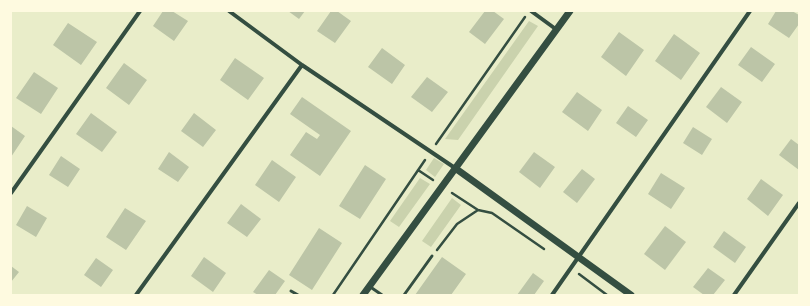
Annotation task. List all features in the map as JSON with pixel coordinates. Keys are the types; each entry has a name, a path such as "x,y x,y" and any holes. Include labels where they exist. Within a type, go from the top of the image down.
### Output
{"street":[{"path":"11,193 140,11"},
{"path":"229,11 302,65 455,168 631,295"},
{"path":"531,11 557,30"},
{"path":"363,295 570,11"},
{"path":"552,295 750,11"},
{"path":"136,295 302,65"},
{"path":"734,295 799,203"}],"lane":[{"path":"404,295 432,256"},
{"path":"369,286 382,295"},
{"path":"292,291 298,295"}],"path":[{"path":"418,170 478,210 492,213 547,251"},
{"path":"432,256 457,224 478,210"},
{"path":"570,268 607,295"}],"green space":[{"path":"529,21 538,26 458,140 445,139"},
{"path":"434,158 444,164 435,177 426,170"},
{"path":"420,178 430,184 399,227 390,221"},
{"path":"452,198 461,205 431,247 422,241"}],"building":[{"path":"163,11 172,11 188,21 174,41 153,26"},
{"path":"288,11 305,11 299,19"},
{"path":"331,11 337,11 351,21 335,43 317,31"},
{"path":"485,11 493,11 504,19 485,44 469,32"},
{"path":"776,11 792,11 799,15 799,24 789,38 768,24"},
{"path":"68,23 97,42 81,65 53,45"},
{"path":"619,32 644,50 626,76 601,57"},
{"path":"674,34 700,53 681,80 655,61"},
{"path":"751,47 775,64 762,82 738,65"},
{"path":"382,48 405,65 392,84 368,67"},
{"path":"235,58 264,78 248,100 220,80"},
{"path":"124,63 147,80 129,105 106,88"},
{"path":"34,72 58,88 41,114 16,98"},
{"path":"427,77 448,92 432,112 411,97"},
{"path":"721,87 742,102 727,123 706,107"},
{"path":"577,92 602,110 588,131 562,112"},
{"path":"302,97 351,131 320,176 290,155 306,132 317,139 320,135 290,114"},
{"path":"628,106 648,120 636,137 616,123"},
{"path":"91,113 117,132 102,152 76,134"},
{"path":"194,113 216,130 203,147 181,131"},
{"path":"11,126 25,136 11,157"},
{"path":"693,127 712,139 702,155 683,143"},
{"path":"791,139 799,145 799,170 779,155"},
{"path":"169,152 189,167 178,182 158,169"},
{"path":"534,152 555,167 540,188 519,172"},
{"path":"61,156 80,169 68,187 49,175"},
{"path":"272,160 296,177 279,202 255,185"},
{"path":"365,165 386,179 360,219 339,206"},
{"path":"582,169 595,179 577,203 563,192"},
{"path":"661,173 685,188 671,209 648,194"},
{"path":"761,179 783,195 768,216 747,199"},
{"path":"241,204 261,219 247,237 227,223"},
{"path":"27,206 47,218 36,237 16,225"},
{"path":"125,208 146,221 126,250 106,237"},
{"path":"665,226 686,242 665,270 644,254"},
{"path":"319,228 342,243 312,290 289,275"},
{"path":"724,231 746,247 735,263 713,247"},
{"path":"204,257 226,273 213,292 191,276"},
{"path":"442,257 466,274 451,295 415,295"},
{"path":"96,258 113,270 101,287 84,275"},
{"path":"11,266 19,272 11,282"},
{"path":"708,268 725,280 713,295 704,295 693,287"},
{"path":"269,270 285,281 275,295 258,295 253,292"},
{"path":"533,273 544,281 534,295 517,295"}]}
